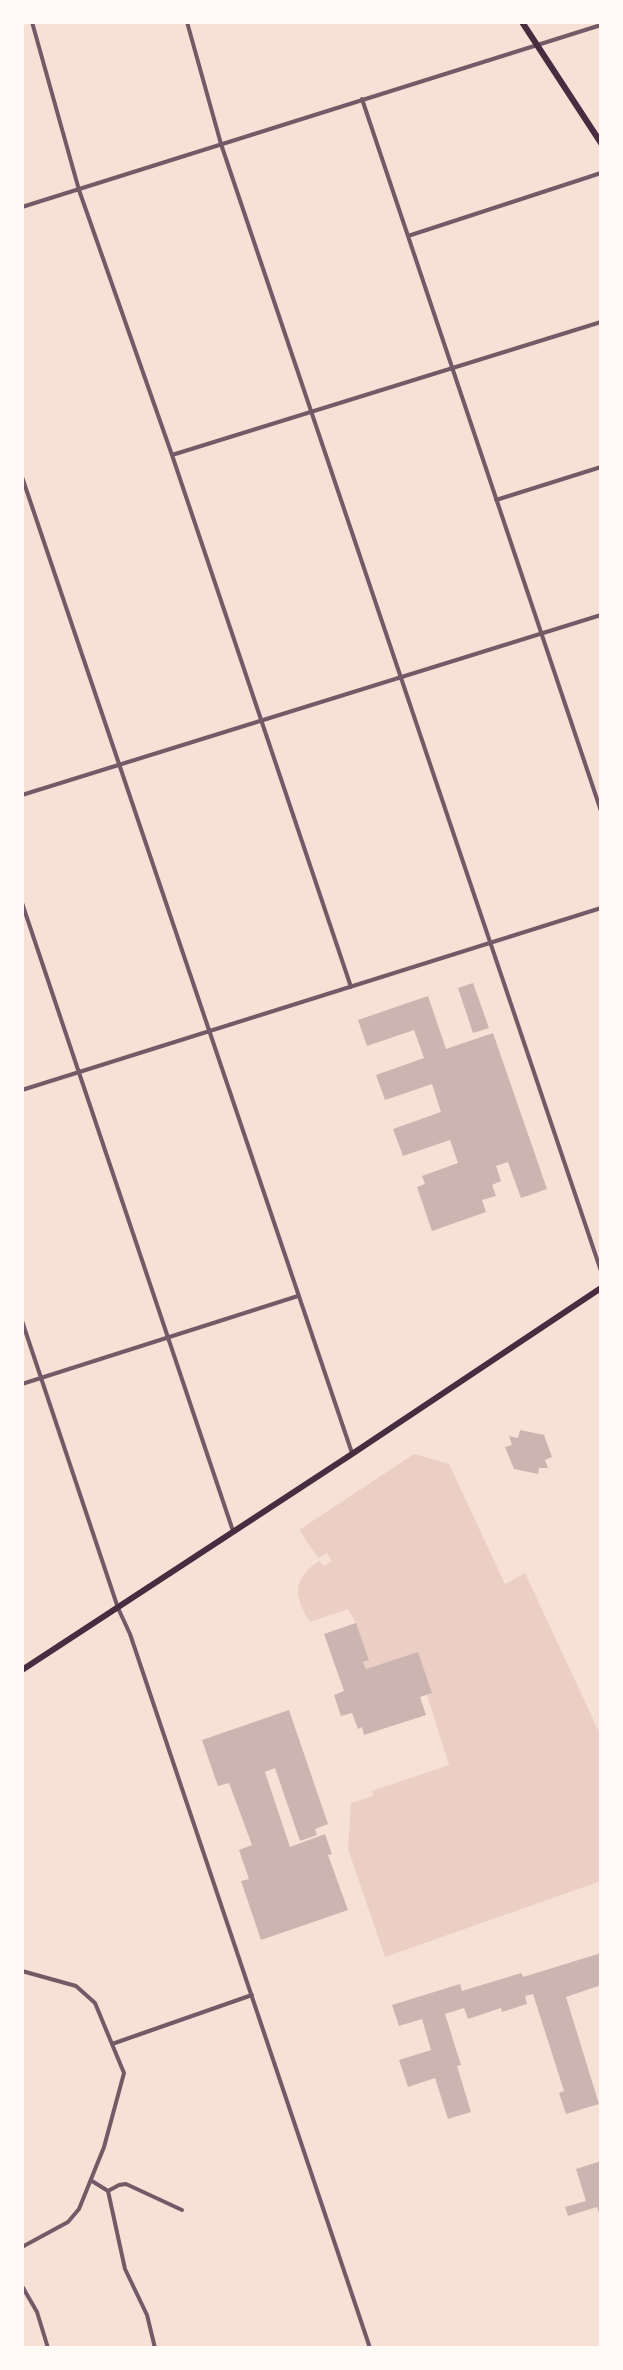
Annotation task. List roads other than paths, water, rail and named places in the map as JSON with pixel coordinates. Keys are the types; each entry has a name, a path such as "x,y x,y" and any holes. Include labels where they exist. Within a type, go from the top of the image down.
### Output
{"main road":[{"path":"522,22 601,143"},
{"path":"22,1670 601,1288"}],"street":[{"path":"32,22 79,190 172,455 351,987"},
{"path":"187,22 221,144 601,1271"},
{"path":"22,207 601,25"},
{"path":"362,99 601,811"},
{"path":"408,236 601,173"},
{"path":"172,455 601,322"},
{"path":"496,500 601,467"},
{"path":"22,477 352,1454"},
{"path":"22,502 30,499"},
{"path":"22,795 601,615"},
{"path":"22,903 233,1531"},
{"path":"22,1090 601,908"},
{"path":"22,1384 298,1296"},
{"path":"22,1321 370,2348"},
{"path":"22,1971 76,1986 95,2003 124,2073 104,2147 79,2209 68,2222 22,2247"},
{"path":"112,2044 252,1995"},
{"path":"92,2181 108,2191 125,2269 147,2315 155,2348"},
{"path":"108,2191 126,2184 182,2210"},
{"path":"22,2286 37,2312 48,2348"}]}
